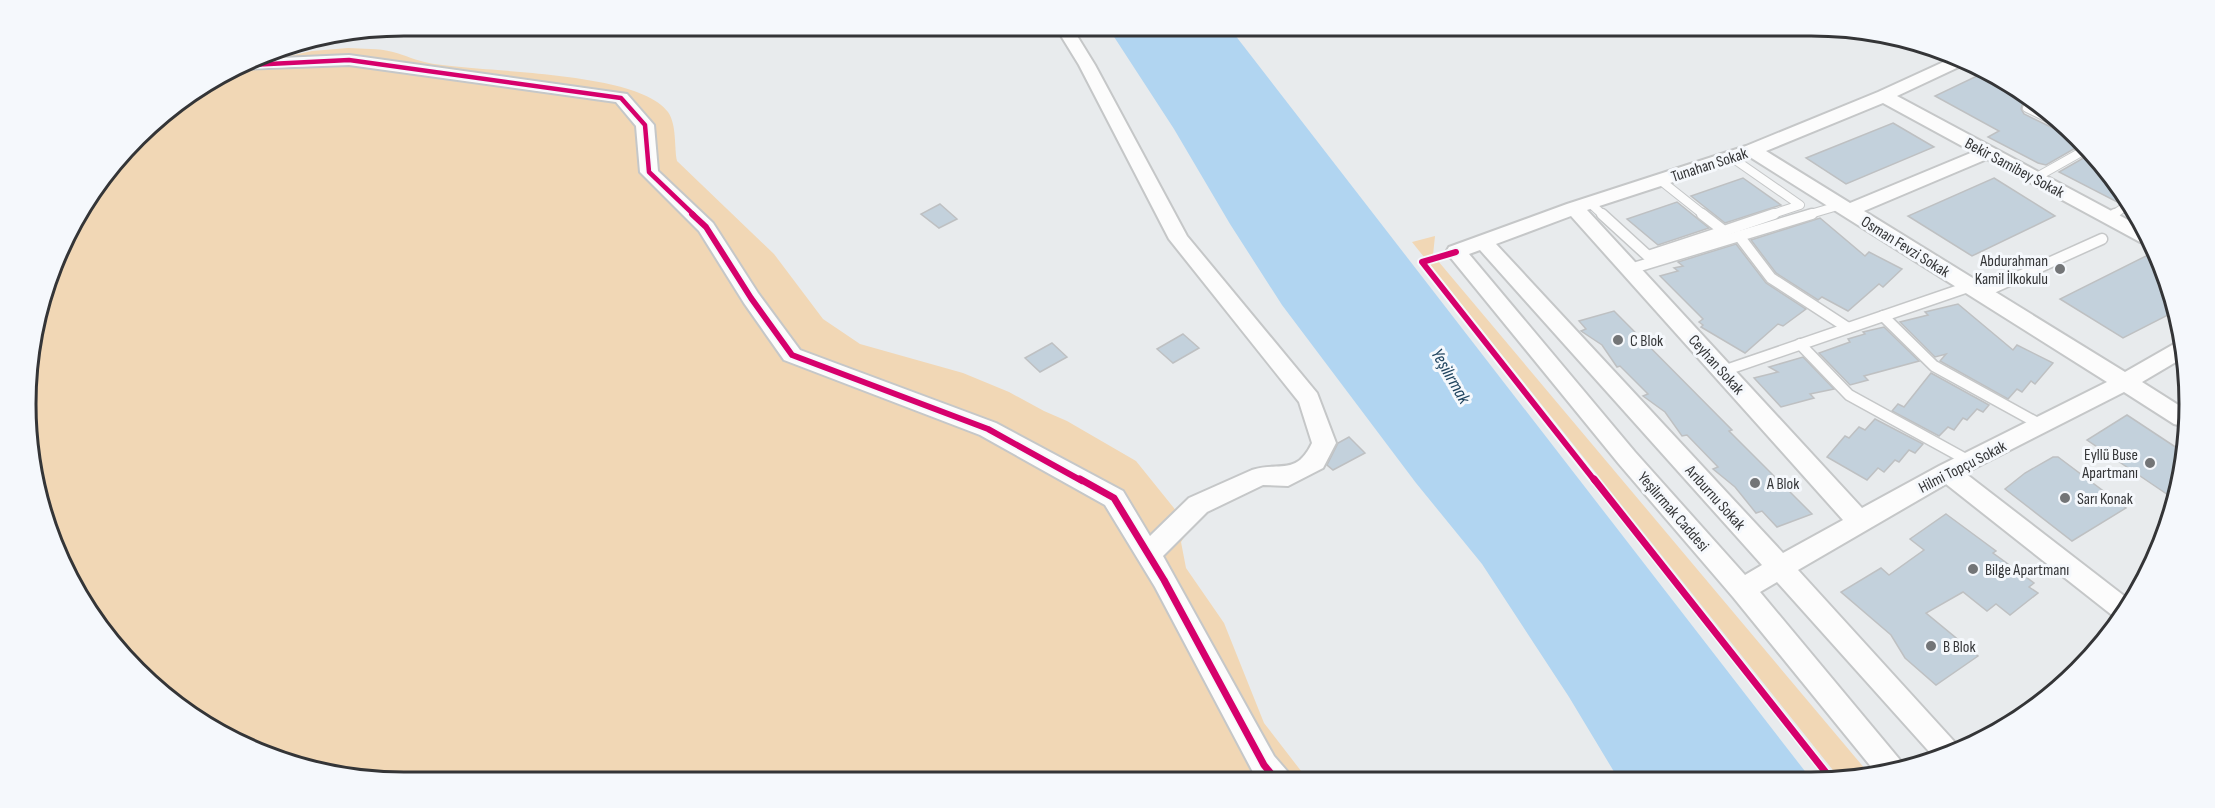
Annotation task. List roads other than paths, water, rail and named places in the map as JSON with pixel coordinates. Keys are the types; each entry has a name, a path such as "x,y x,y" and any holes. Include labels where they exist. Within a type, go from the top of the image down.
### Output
{"street":[{"path":"1069,36 1087,64 1179,239 1310,399 1324,443 1315,462 1288,477 1260,476 1198,505 1148,554"},
{"path":"262,64 349,60 621,98 645,125 649,172 706,226 751,298 792,355 988,429 1114,498 1148,554 1270,772"},
{"name":"Tunahan Sokak","path":"1456,252 1582,206 1752,150 1884,96 1952,64"},
{"name":"Bekir Samibey Sokak","path":"1884,96 2137,232"},
{"name":"Osman Fevzi Sokak","path":"1752,150 2179,416"},
{"path":"1845,207 1988,152"},
{"name":"Ceyhan Sokak","path":"1582,206 1630,269 1858,521"},
{"name":"Arıburnu Sokak","path":"1483,242 1943,747"},
{"name":"Yeşilırmak Caddesi","path":"1456,252 1627,458 1742,589 1887,764"},
{"name":"Hilmi Topçu Sokak","path":"1742,589 1858,521 2125,382 2175,352"},
{"path":"1958,467 2118,606"}],"lane":[{"path":"2027,108 2034,112"},
{"path":"2035,178 2080,153"},
{"path":"1582,206 1648,256 1800,205 1731,157"},
{"path":"1660,180 1724,231"},
{"path":"1630,269 1845,207"},
{"path":"2109,218 2123,209"},
{"path":"1738,236 1771,278 1848,328"},
{"path":"1723,371 1883,316 1976,289 2102,239"},
{"path":"1883,316 1934,366 2041,425"},
{"path":"1800,344 1849,395 1958,467"}],"water":[{"name":"Yeşilırmak","path":"1114,36 1236,36 1806,772 1614,772 1569,697 1482,564 1416,483 1282,305 1230,224 1174,129"}],"place":[{"name":"Abdurahman Kamil İlkokulu","path":"2060,269"},
{"name":"C Blok","path":"1618,340"},
{"name":"Eyllü Buse Apartmanı","path":"2150,463"},
{"name":"A Blok","path":"1755,483"},
{"name":"Sarı Konak","path":"2065,498"},
{"name":"Bilge Apartmanı","path":"1973,569"},
{"name":"B Blok","path":"1931,646"}]}
